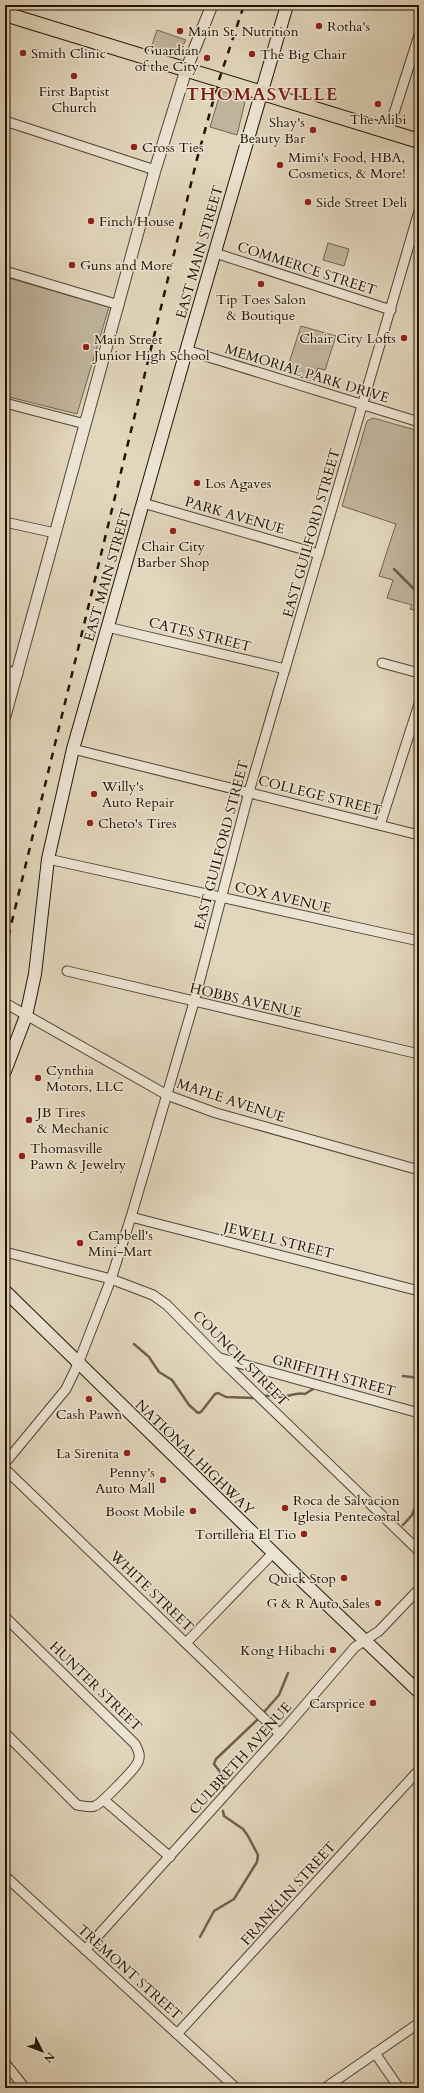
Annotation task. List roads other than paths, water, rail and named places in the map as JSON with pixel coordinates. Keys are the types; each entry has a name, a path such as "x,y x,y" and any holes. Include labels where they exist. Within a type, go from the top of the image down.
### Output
{"main road":[{"name":"EAST MAIN STREET","path":"5,1071 26,1016 35,974 48,859 73,749 186,350 287,5"},
{"path":"5,14 419,141"},
{"name":"NATIONAL HIGHWAY","path":"5,1291 273,1553 419,1692"}],"street":[{"path":"5,716 18,674 54,533 119,304 155,170 186,70 212,5"},
{"path":"388,132 419,35"},
{"path":"5,122 155,170"},
{"name":"EAST GUILFORD STREET","path":"5,1463 62,1394 78,1364 111,1279 131,1217 194,1002 249,792 419,211"},
{"name":"COMMERCE STREET","path":"215,253 391,310"},
{"path":"5,271 119,304"},
{"name":"MEMORIAL PARK DRIVE","path":"186,350 419,422"},
{"path":"5,403 85,424"},
{"name":"PARK AVENUE","path":"143,503 319,554"},
{"path":"5,522 54,533"},
{"name":"CATES STREET","path":"107,627 285,670"},
{"path":"382,663 419,672"},
{"path":"5,670 18,674"},
{"path":"380,825 419,704"},
{"name":"COLLEGE STREET","path":"73,749 419,835"},
{"name":"COX AVENUE","path":"48,859 419,941"},
{"name":"HOBBS AVENUE","path":"67,971 419,1054"},
{"name":"MAPLE AVENUE","path":"5,1003 167,1095 216,1113 419,1170"},
{"name":"JEWELL STREET","path":"131,1217 419,1291"},
{"name":"COUNCIL STREET","path":"5,1252 111,1279 153,1295 167,1305 219,1358 419,1551"},
{"name":"GRIFFITH STREET","path":"219,1358 419,1413"},
{"name":"WHITE STREET","path":"5,1469 280,1734"},
{"path":"186,1643 273,1553"},
{"name":"CULBRETH AVENUE","path":"85,1950 280,1734 355,1647 379,1631 419,1589"},
{"name":"HUNTER STREET","path":"5,1617 135,1744 139,1753 138,1762 104,1800"},
{"path":"5,1733 77,1805 85,1807 95,1806 104,1800 170,1857"},
{"name":"FRANKLIN STREET","path":"177,2034 419,1770"},
{"name":"TREMONT STREET","path":"5,1876 236,2088"},
{"path":"325,2088 419,2023"},
{"path":"375,2053 398,2088"},
{"path":"5,2063 25,2088"}],"waterway":[{"path":"394,569 419,594"},
{"path":"134,1344 149,1357 159,1372 172,1380 189,1405 198,1413 201,1412 215,1394 218,1393 226,1397 254,1398"},
{"path":"403,1376 419,1378"},
{"path":"265,1396 270,1395 282,1397 305,1394 313,1389"},
{"path":"403,1525 412,1515 419,1498"},
{"path":"264,1712 279,1695 288,1673"},
{"path":"224,1790 224,1777 214,1764 216,1759 257,1720"},
{"path":"200,1937 214,1911 234,1899 257,1862 258,1855 248,1836 243,1829 224,1816 223,1811"}],"railway":[{"path":"5,950 197,159 219,80 244,5"}],"place":[{"name":"Rotha's","path":"319,26"},
{"name":"Main St. Nutrition","path":"180,31"},
{"name":"Smith Clinic","path":"23,53"},
{"name":"The Big Chair","path":"252,54"},
{"name":"Guardian of the City","path":"207,58"},
{"name":"First Baptist Church","path":"74,76"},
{"name":"The Alibi","path":"378,104"},
{"name":"Shay's Beauty Bar","path":"313,130"},
{"name":"Cross Ties","path":"134,147"},
{"name":"Mimi's Food, HBA, Cosmetics, & More!","path":"280,165"},
{"name":"Side Street Deli","path":"308,202"},
{"name":"Finch House","path":"91,221"},
{"name":"Guns and More","path":"72,265"},
{"name":"Tip Toes Salon & Boutique","path":"261,284"},
{"name":"Chair City Lofts","path":"404,338"},
{"name":"Main Street Junior High School","path":"86,347"},
{"name":"Los Agaves","path":"197,483"},
{"name":"Chair City Barber Shop","path":"173,531"},
{"name":"Willy's Auto Repair","path":"94,794"},
{"name":"Cheto's Tires","path":"90,823"},
{"name":"Cynthia Motors, LLC","path":"38,1078"},
{"name":"JB Tires & Mechanic","path":"29,1120"},
{"name":"Thomasville Pawn & Jewelry","path":"22,1156"},
{"name":"Campbell's Mini-Mart","path":"80,1243"},
{"name":"Cash Pawn","path":"89,1399"},
{"name":"La Sirenita","path":"127,1453"},
{"name":"Penny's Auto Mall","path":"163,1480"},
{"name":"Roca de Salvacion Iglesia Pentecostal","path":"285,1508"},
{"name":"Boost Mobile","path":"193,1511"},
{"name":"Tortilleria El Tio","path":"304,1534"},
{"name":"Quick Stop","path":"344,1578"},
{"name":"G & R Auto Sales","path":"378,1603"},
{"name":"Kong Hibachi","path":"333,1650"},
{"name":"Carsprice","path":"373,1703"}],"district":[{"name":"THOMASVILLE","path":"262,94"}]}
